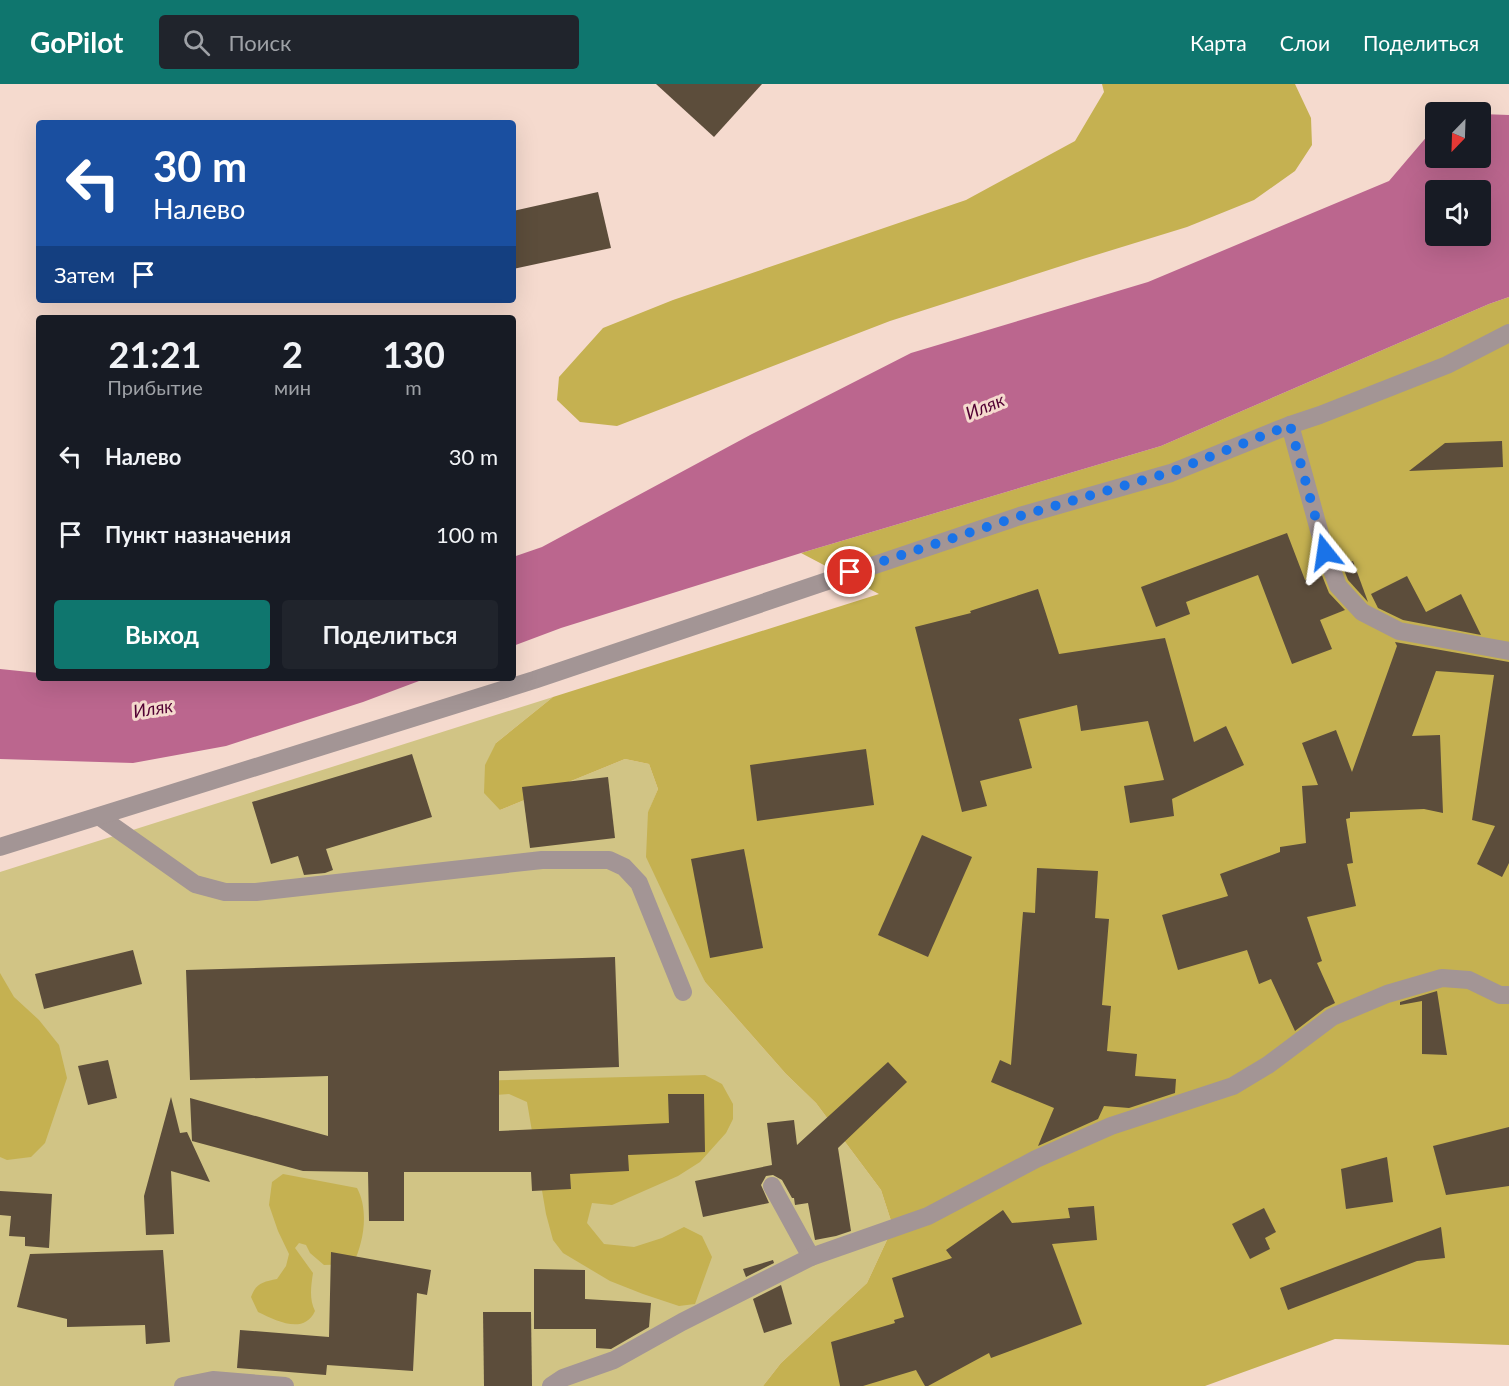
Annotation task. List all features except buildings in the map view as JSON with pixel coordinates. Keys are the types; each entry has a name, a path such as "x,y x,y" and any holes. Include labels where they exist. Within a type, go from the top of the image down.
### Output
{"lane":[{"path":"0,847 522,684 1020,516 1171,472 1448,365 1509,333"},
{"path":"1290,425 1325,552 1338,586 1362,612 1399,631 1509,651"},
{"path":"100,817 195,884 225,892 256,892 542,860 609,860 624,867 639,883 683,992"},
{"path":"551,1386 563,1378 614,1359 810,1257 928,1216 1036,1159 1111,1126 1233,1086 1268,1065 1332,1017 1387,994 1442,978 1469,980 1500,995 1509,995"},
{"path":"772,1186 810,1257"},
{"path":"183,1386 213,1380 285,1386"}],"shaded area":[{"path":"1102,84 1295,84 1311,118 1312,145 1295,171 1254,200 1187,227 890,321 617,426 580,422 557,400 559,377 603,328 673,300 966,200 1075,141 1104,92"},
{"path":"1509,297 1509,1345 1335,1339 1205,1386 763,1386 781,1363 867,1283 893,1227 881,1190 816,1103 786,1074 705,982 646,857 648,812 658,789 649,764 625,759 500,810 484,793 485,765 496,743 553,697 879,594 801,553 1161,446"},
{"path":"553,697 496,743 500,810 625,759 649,764 658,789 648,813 705,982 786,1074 816,1103 881,1190 893,1227 867,1283 781,1363 763,1386 0,1386 0,872"},
{"path":"0,973 14,997 39,1020 59,1045 67,1078 45,1143 31,1157 7,1160 0,1157"},
{"path":"705,1075 722,1084 733,1104 733,1119 726,1133 700,1162 678,1176 612,1205 592,1203 587,1223 604,1244 634,1247 662,1238 684,1227 702,1236 712,1257 695,1304 679,1306 610,1281 563,1253 553,1240 546,1214 527,1102 509,1094 481,1096 430,1082"},
{"path":"283,1174 357,1188 364,1216 360,1246 353,1264 324,1265 310,1253 306,1245 299,1243 295,1248 313,1273 311,1297 315,1311 304,1323 297,1324 281,1322 258,1312 251,1297 258,1286 277,1279 286,1266 289,1254 269,1205 272,1182"}],"water":[{"name":"Иляк","path":"1491,114 1509,115 1509,297 1161,446 801,553 561,628 516,645 516,556 542,547 752,434 911,353 1148,282 1389,181 1425,139 1425,168 1491,168"},
{"name":"Иляк","path":"0,669 36,673 36,681 419,681 363,702 226,746 133,763 0,759"}],"route":[{"path":"850,572 1020,516 1171,472 1290,425 1325,552"}]}
